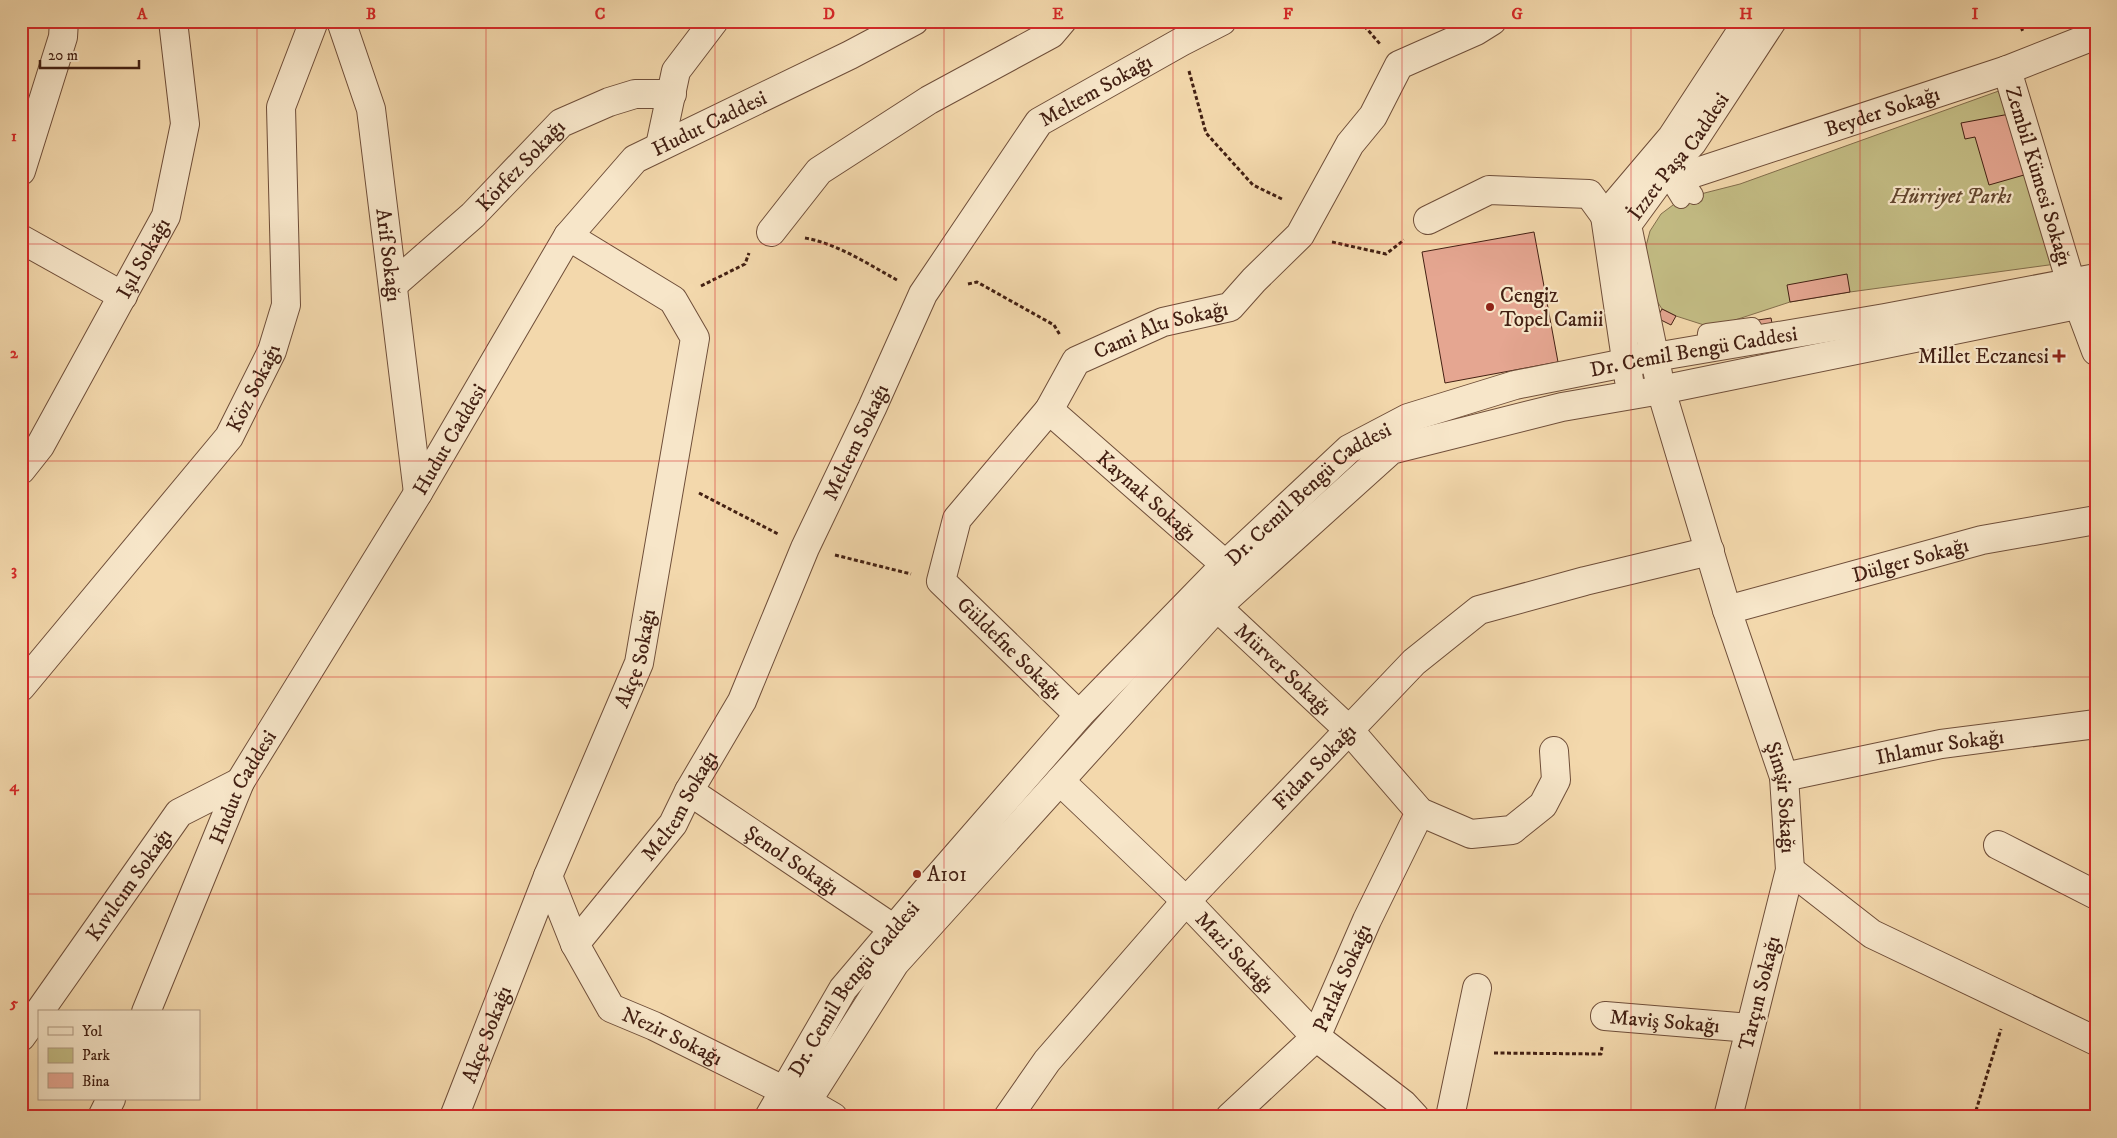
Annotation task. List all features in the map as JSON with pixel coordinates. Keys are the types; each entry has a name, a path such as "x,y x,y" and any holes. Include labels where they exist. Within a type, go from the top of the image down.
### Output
{"street":[{"path":"21,171 63,37 64,21"},
{"name":"Işıl Sokağı","path":"21,470 40,446 166,216 185,124 173,21"},
{"name":"Köz Sokağı","path":"21,687 229,437 272,350 286,305 281,108 314,21"},
{"name":"Arif Sokağı","path":"341,21 372,109 418,493"},
{"path":"660,146 676,71 714,21"},
{"name":"Hudut Caddesi","path":"147,1010 240,782 418,493 568,236 635,158 842,59 914,21"},
{"path":"771,232 819,171 929,100 1050,34 1062,21"},
{"name":"Meltem Sokağı","path":"575,944 673,824 689,791 742,701 805,548 872,408 923,294 1038,122 1222,21"},
{"name":"Cami Altı Sokağı","path":"941,581 957,519 1049,410 1076,361 1162,322 1230,307 1306,225 1350,144 1373,116 1399,65 1476,31 1492,21"},
{"name":"İzzet Paşa Caddesi","path":"1674,181 1672,137 1748,21"},
{"name":"İzzet Paşa Caddesi","path":"1616,220 1674,181 1692,143 1772,21"},
{"name":"Beyder Sokağı","path":"1674,181 2019,66 2096,35"},
{"name":"Zembil Kümesi Sokağı","path":"2019,66 2085,291 2096,351"},
{"name":"Körfez Sokağı","path":"393,285 473,215 561,123 609,102 635,94 672,94"},
{"name":"İzzet Paşa Caddesi","path":"1428,220 1489,190 1589,194 1616,220 1655,357 1661,390"},
{"name":"İzzet Paşa Caddesi","path":"1616,220 1626,363 1631,396"},
{"name":"Akçe Sokağı","path":"454,1117 548,876 639,663 695,338 674,300 568,236"},
{"path":"21,239 123,296"},
{"name":"Dr. Cemil Bengü Caddesi","path":"769,1117 796,1103 895,963 1217,607 1235,573 1349,450 1408,418 1515,385 1706,348 2085,291"},
{"name":"Dr. Cemil Bengü Caddesi","path":"796,1103 843,989 1079,715 1235,573 1391,450 1562,407 1661,390 2085,291"},
{"name":"Şimşir Sokağı","path":"1661,390 1727,610 1784,777 1790,870 1872,934 2096,1041"},
{"name":"Kaynak Sokağı","path":"1049,410 1235,573"},
{"name":"Dülger Sokağı","path":"1727,610 1982,540 2096,520"},
{"name":"Fidan Sokağı","path":"1008,1117 1047,1060 1186,901 1414,662 1479,610 1586,581 1710,551"},
{"name":"Güldefne Sokağı","path":"941,581 1079,715"},
{"name":"Mürver Sokağı","path":"1217,607 1350,731 1420,812 1472,834 1512,830 1543,805 1556,780 1554,750"},
{"name":"Ihlamur Sokağı","path":"1784,777 1941,744 2096,724"},
{"name":"Mazi Sokağı","path":"1060,780 1186,901 1316,1037 1403,1104 1415,1117"},
{"name":"Kıvılcım Sokağı","path":"40,1010 179,813 240,782"},
{"name":"Şenol Sokağı","path":"689,791 894,929"},
{"name":"Parlak Sokağı","path":"1230,1117 1316,1037 1367,920 1420,812"},
{"path":"1998,845 2096,895"},
{"name":"Tarçın Sokağı","path":"1728,1117 1790,870"},
{"name":"Nezir Sokağı","path":"548,876 575,944 612,1008 654,1026 796,1103 833,1117"},
{"path":"1450,1117 1478,988"},
{"name":"Kıvılcım Sokağı","path":"21,1037 38,1013"},
{"name":"Maviş Sokağı","path":"1605,1016 1750,1028"},
{"path":"102,1117 110,1100"}],"path":[{"path":"1181,42 1206,133 1254,185 1306,225 1386,254 1428,220"},
{"path":"674,300 745,264 752,246 771,232 817,240 858,258 923,294 977,282 1054,325 1076,361"},
{"path":"1974,1117 2010,1001"},
{"name":"Maviş Sokağı","path":"1464,1052 1601,1054 1605,1016"}],"green space":[{"name":"Hürriyet Parkı","path":"2007,88 2056,264 1790,302 1732,321 1704,325 1676,316 1662,309 1648,287 1645,250 1650,231 1661,214 1681,199 1740,184"}],"building":[{"path":"2015,113 2031,173 1989,185 1975,137 1965,139 1961,123"},
{"name":"Cengiz Topel Camii","path":"1534,232 1558,362 1445,383 1422,252"},
{"path":"1847,274 1850,292 1790,302 1787,285"},
{"path":"1662,309 1676,316 1671,325 1657,318"},
{"path":"1771,318 1772,323 1759,325 1758,320"}],"place":[{"name":"Cengiz Topel Camii","path":"1490,307"},
{"name":"Millet Eczanesi","path":"2059,356"},
{"name":"A101","path":"917,874"}]}
